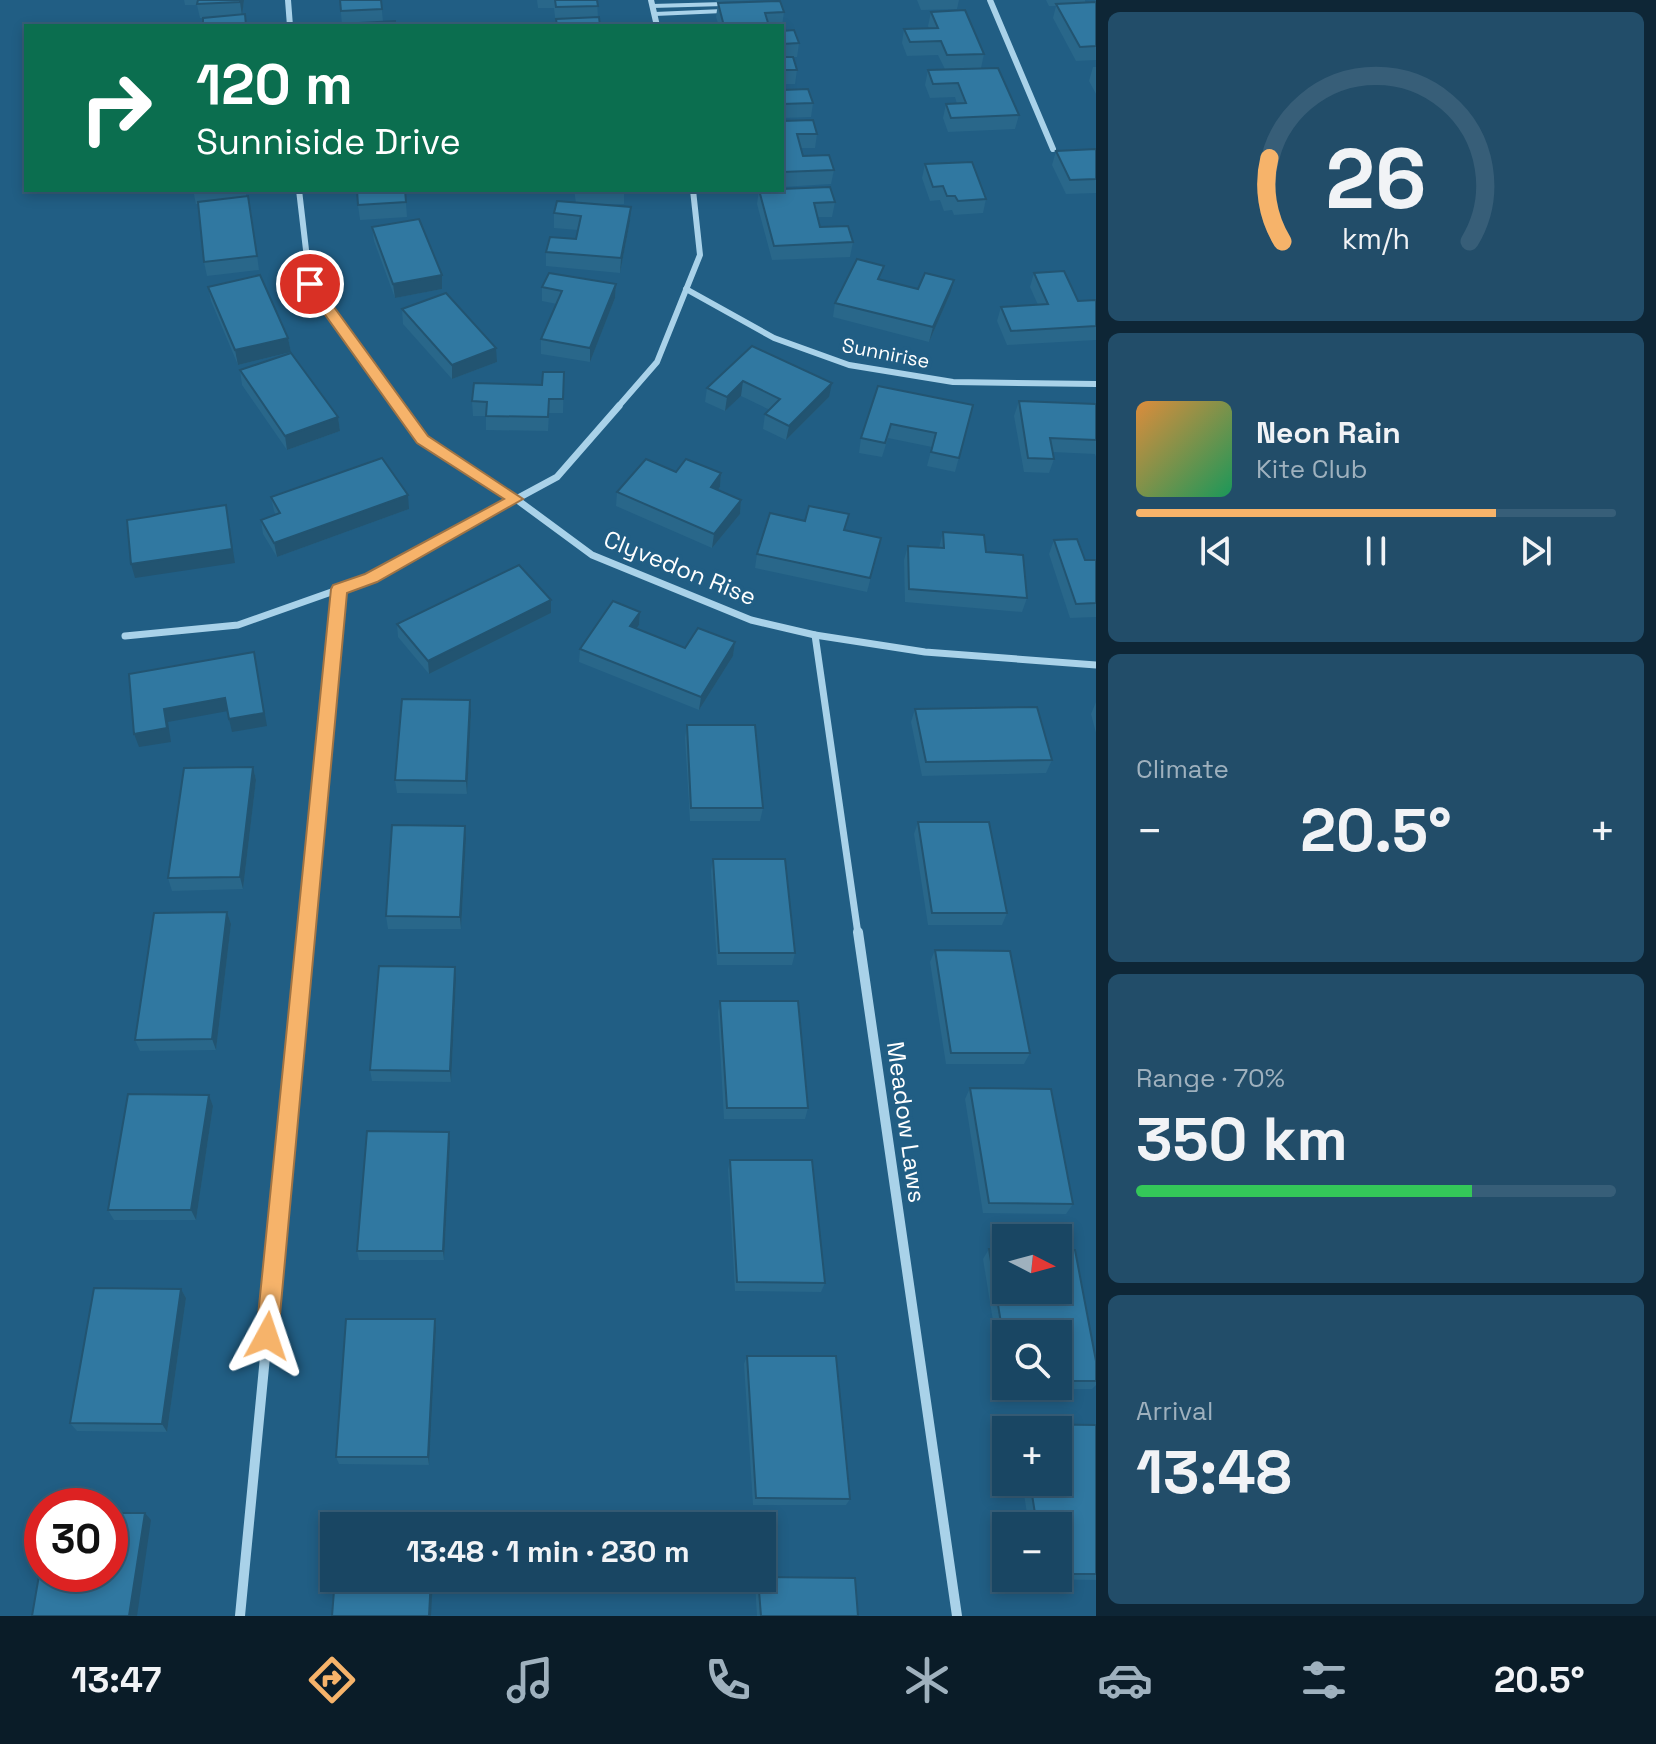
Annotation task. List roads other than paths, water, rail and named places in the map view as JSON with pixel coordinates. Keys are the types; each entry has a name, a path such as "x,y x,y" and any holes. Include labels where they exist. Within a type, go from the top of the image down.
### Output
{"street":[{"path":"288,0 290,24"},
{"path":"990,0 1053,149"},
{"path":"651,3 657,24"},
{"name":"Clyvedon Rise","path":"299,192 310,284 422,439 516,499 592,555 751,620 815,635 925,652 1096,665"},
{"path":"125,636 238,625 371,578 557,477 657,362 700,255 693,192"},
{"name":"Sunnirise","path":"686,289 774,338 849,365 953,382 1096,384"},
{"path":"240,1616 339,589"},
{"name":"Meadow Laws","path":"815,635 957,1616"}],"lane":[{"path":"651,3 738,3"},
{"path":"655,14 737,10"}]}
